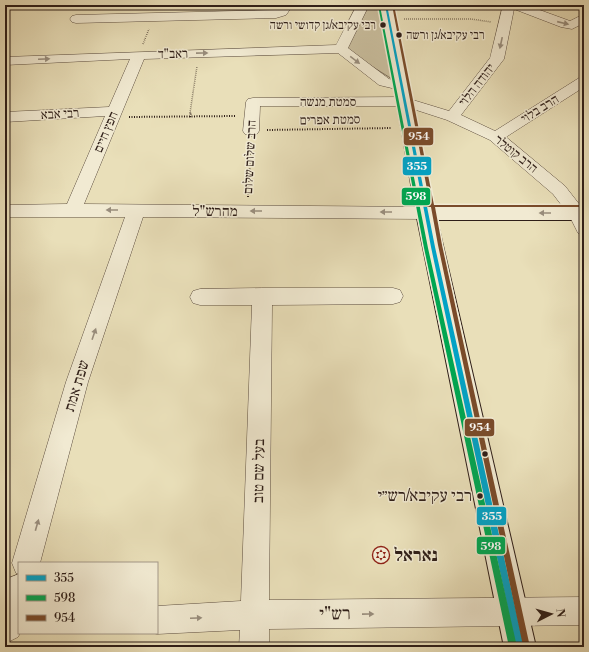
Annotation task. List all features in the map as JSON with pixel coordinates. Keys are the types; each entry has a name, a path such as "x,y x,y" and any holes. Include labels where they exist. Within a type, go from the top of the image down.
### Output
{"street":[{"path":"94,19 98,5"},
{"path":"76,19 154,17 215,10 276,14 282,12 285,8 284,5"},
{"path":"363,5 341,49 402,96"},
{"name":"יהודה הלוי","path":"452,117 497,59 509,5"},
{"path":"515,5 561,23 572,25 584,18"},
{"path":"387,12 425,213 520,647"},
{"name":"ראב\"ד","path":"5,60 341,49"},
{"name":"חפץ חיים","path":"73,210 138,55"},
{"name":"הרב בלוי","path":"496,137 584,81"},
{"name":"סמטת מנשה","path":"252,116 402,96"},
{"name":"הרב קוטלר","path":"402,96 496,137 559,190 582,218"},
{"name":"רבי אבא","path":"5,116 113,114"},
{"name":"מהרש\"ל","path":"5,211 136,210 425,213"},
{"name":"שפת אמת","path":"26,562 77,382 136,210"},
{"path":"425,213 582,218"},
{"name":"בעל שם טוב","path":"254,647 256,616 262,296"},
{"path":"200,297 393,296"},
{"path":"11,627 18,593"},
{"name":"רש\"י","path":"158,620 256,616 584,611"}],"path":[{"path":"387,12 471,19 505,25"},
{"path":"138,55 154,17"},
{"path":"190,117 199,53"},
{"name":"סמטת אפרים","path":"113,114 190,117 252,116 409,128"},
{"name":"הרב שלום שלום","path":"247,211 252,116"}],"shaded area":[{"path":"369,5 380,5 392,79 346,50"}],"transit line":[{"name":"355","path":"386,5 433,247 520,647"},
{"name":"954","path":"393,5 440,245 527,646"},
{"name":"598","path":"379,6 426,248 513,647"},
{"name":"954","path":"425,206 584,206"}],"place":[{"name":"רבי עקיבא/גן קדושי ורשה","path":"383,25"},
{"name":"רבי עקיבא/גן ורשה","path":"399,35"},
{"name":"רבי עקיבא/רש״י","path":"480,496"},
{"name":"נאראל","path":"381,555"}]}
